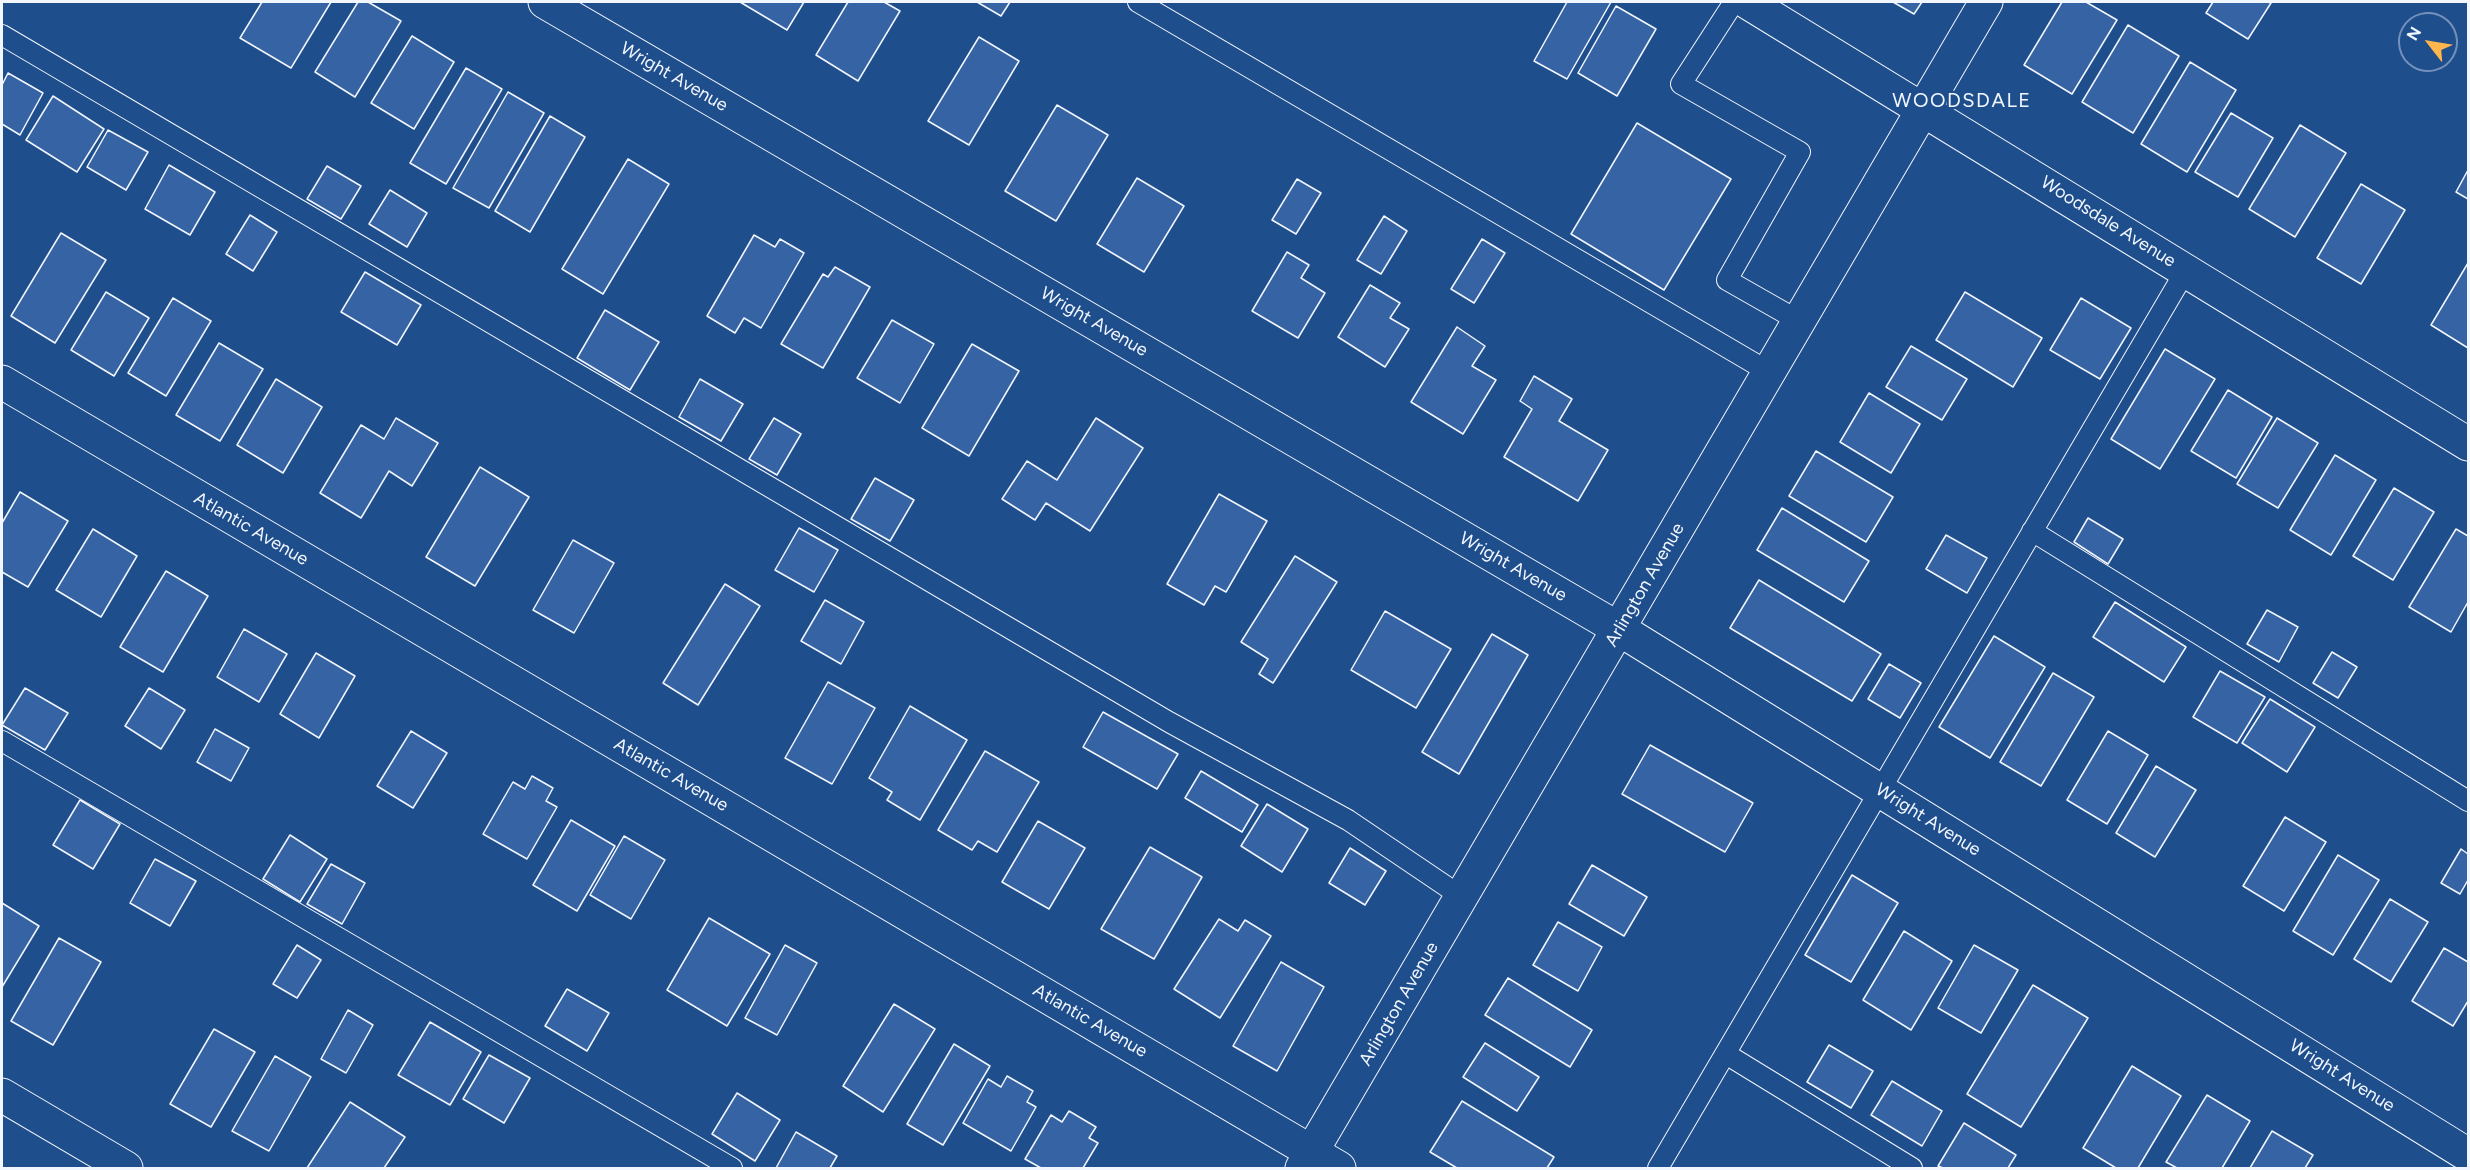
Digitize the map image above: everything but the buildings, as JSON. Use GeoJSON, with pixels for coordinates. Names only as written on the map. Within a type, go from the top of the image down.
{"type":"FeatureCollection","features":[{"type":"Feature","properties":{"kind":"street","name":"Wright Avenue"},"geometry":{"type":"LineString","coordinates":[[545,2],[1619,629],[2469,1155]]}},
{"type":"Feature","properties":{"kind":"street","name":"Woodsdale Avenue"},"geometry":{"type":"LineString","coordinates":[[1747,2],[1924,108],[2469,444]]}},
{"type":"Feature","properties":{"kind":"street","name":"Arlington Avenue"},"geometry":{"type":"LineString","coordinates":[[1318,1163],[1462,897],[1986,2]]}},
{"type":"Feature","properties":{"kind":"street","name":"Atlantic Avenue"},"geometry":{"type":"LineString","coordinates":[[2,382],[1318,1163]]}},
{"type":"Feature","properties":{"kind":"street"},"geometry":{"type":"LineString","coordinates":[[2,1095],[126,1168]]}},
{"type":"Feature","properties":{"kind":"lane"},"geometry":{"type":"LineString","coordinates":[[1138,2],[1769,372]]}},
{"type":"Feature","properties":{"kind":"lane"},"geometry":{"type":"LineString","coordinates":[[1734,2],[1681,84],[1800,152],[1727,280],[1799,321]]}},
{"type":"Feature","properties":{"kind":"lane"},"geometry":{"type":"LineString","coordinates":[[2,35],[1169,722],[1348,820],[1462,897]]}},
{"type":"Feature","properties":{"kind":"lane"},"geometry":{"type":"LineString","coordinates":[[1659,1168],[2186,270]]}},
{"type":"Feature","properties":{"kind":"lane"},"geometry":{"type":"LineString","coordinates":[[2032,531],[2469,801]]}},
{"type":"Feature","properties":{"kind":"lane"},"geometry":{"type":"LineString","coordinates":[[2,741],[732,1168]]}},
{"type":"Feature","properties":{"kind":"lane"},"geometry":{"type":"LineString","coordinates":[[1726,1054],[1912,1168]]}},
{"type":"Feature","properties":{"kind":"district","name":"WOODSDALE"},"geometry":{"type":"Point","coordinates":[1962,101]}}]}
